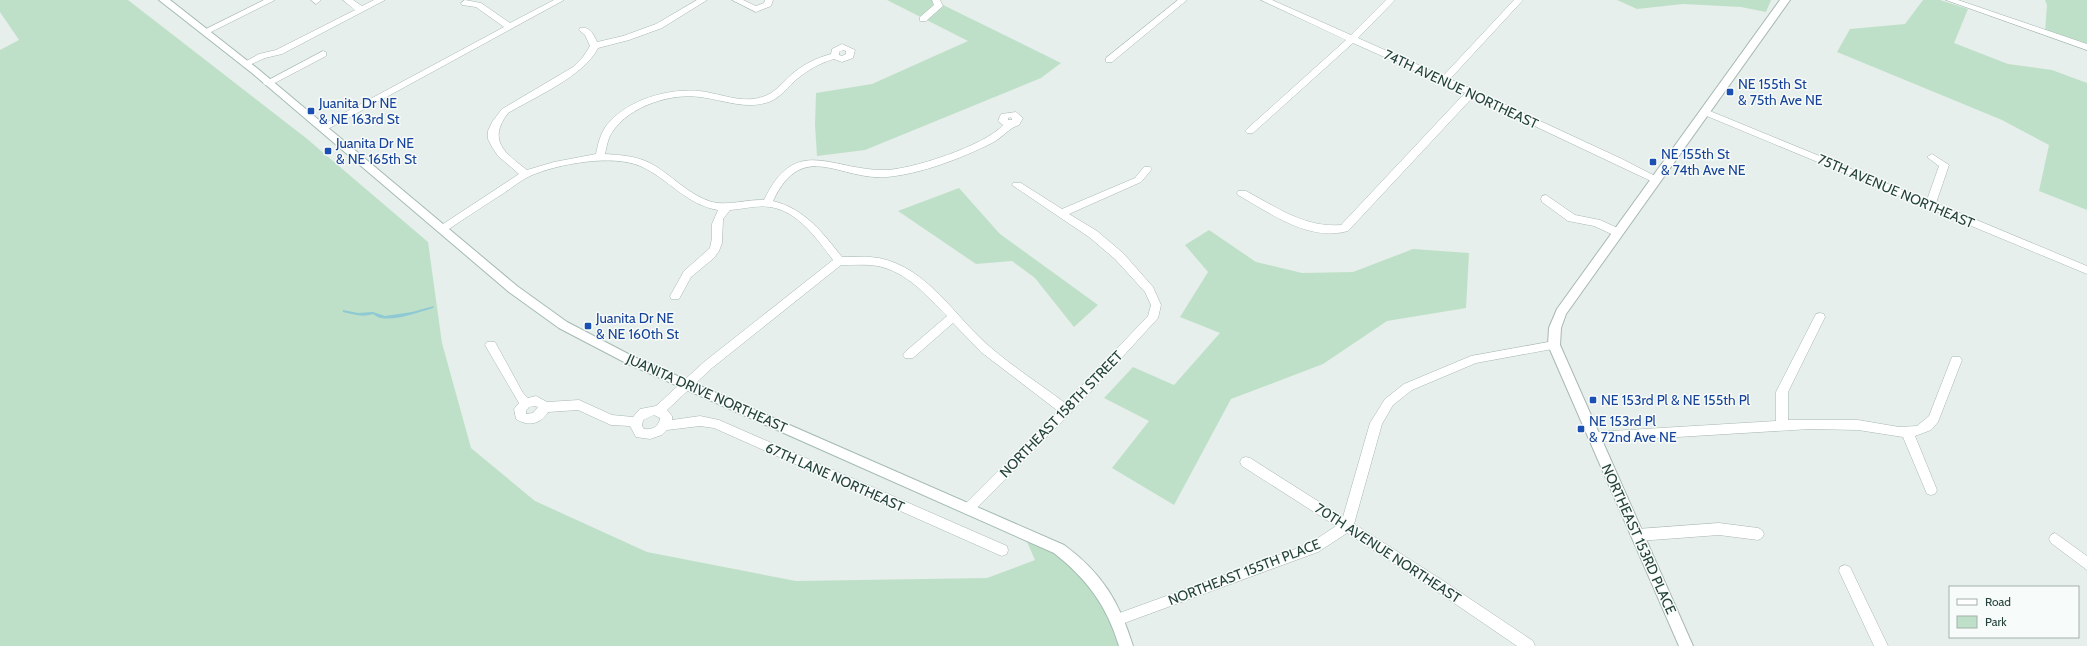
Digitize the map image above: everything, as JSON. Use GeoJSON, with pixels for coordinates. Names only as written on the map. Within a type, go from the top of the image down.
{"type":"FeatureCollection","features":[{"type":"Feature","properties":{"kind":"main road","name":"JUANITA DRIVE NORTHEAST"},"geometry":{"type":"LineString","coordinates":[[164,0],[206,31],[508,285],[562,325],[597,344],[685,384],[968,509],[1038,538],[1072,558],[1098,584],[1119,619],[1126,646]]}},
{"type":"Feature","properties":{"kind":"main road"},"geometry":{"type":"LineString","coordinates":[[1554,345],[1555,328],[1560,312],[1785,0]]}},
{"type":"Feature","properties":{"kind":"main road","name":"NORTHEAST 153RD PLACE"},"geometry":{"type":"LineString","coordinates":[[1554,345],[1686,646]]}},
{"type":"Feature","properties":{"kind":"street"},"geometry":{"type":"LineString","coordinates":[[206,31],[271,0]]}},
{"type":"Feature","properties":{"kind":"street"},"geometry":{"type":"LineString","coordinates":[[347,0],[361,10]]}},
{"type":"Feature","properties":{"kind":"street"},"geometry":{"type":"LineString","coordinates":[[245,64],[262,56],[279,52],[381,0]]}},
{"type":"Feature","properties":{"kind":"street"},"geometry":{"type":"LineString","coordinates":[[323,128],[560,0]]}},
{"type":"Feature","properties":{"kind":"street"},"geometry":{"type":"LineString","coordinates":[[594,46],[626,38],[659,26],[703,0]]}},
{"type":"Feature","properties":{"kind":"street"},"geometry":{"type":"LineString","coordinates":[[736,0],[756,9],[768,4],[769,0]]}},
{"type":"Feature","properties":{"kind":"street"},"geometry":{"type":"LineString","coordinates":[[923,19],[939,6],[936,0]]}},
{"type":"Feature","properties":{"kind":"street"},"geometry":{"type":"LineString","coordinates":[[1109,60],[1183,0]]}},
{"type":"Feature","properties":{"kind":"street","name":"74TH AVENUE NORTHEAST"},"geometry":{"type":"LineString","coordinates":[[1265,0],[1444,80],[1619,161],[1656,180]]}},
{"type":"Feature","properties":{"kind":"street"},"geometry":{"type":"LineString","coordinates":[[1250,132],[1352,39],[1391,0]]}},
{"type":"Feature","properties":{"kind":"street"},"geometry":{"type":"LineString","coordinates":[[1444,80],[1520,0]]}},
{"type":"Feature","properties":{"kind":"street"},"geometry":{"type":"LineString","coordinates":[[1950,0],[2087,47]]}},
{"type":"Feature","properties":{"kind":"street"},"geometry":{"type":"LineString","coordinates":[[465,3],[478,5],[510,26]]}},
{"type":"Feature","properties":{"kind":"street"},"geometry":{"type":"LineString","coordinates":[[526,174],[498,150],[493,132],[496,121],[505,111],[576,69],[591,53],[594,46],[589,34],[583,30]]}},
{"type":"Feature","properties":{"kind":"street"},"geometry":{"type":"LineString","coordinates":[[268,83],[323,54]]}},
{"type":"Feature","properties":{"kind":"street"},"geometry":{"type":"LineString","coordinates":[[600,158],[603,140],[614,122],[655,99],[683,93],[700,94],[739,102],[760,101],[775,96],[800,71],[813,64],[835,56]]}},
{"type":"Feature","properties":{"kind":"street"},"geometry":{"type":"LineString","coordinates":[[1242,193],[1307,227],[1331,231],[1344,228],[1471,93]]}},
{"type":"Feature","properties":{"kind":"street","name":"75TH AVENUE NORTHEAST"},"geometry":{"type":"LineString","coordinates":[[1705,112],[2087,270]]}},
{"type":"Feature","properties":{"kind":"street"},"geometry":{"type":"LineString","coordinates":[[768,203],[781,176],[807,164],[825,163],[870,173],[891,173],[982,146],[1001,134],[1009,124]]}},
{"type":"Feature","properties":{"kind":"street"},"geometry":{"type":"LineString","coordinates":[[1930,205],[1944,165],[1932,157]]}},
{"type":"Feature","properties":{"kind":"street"},"geometry":{"type":"LineString","coordinates":[[442,228],[526,174],[554,165],[600,158],[625,159],[647,166],[695,198],[707,204],[726,208],[768,203],[795,212],[809,222],[839,261]]}},
{"type":"Feature","properties":{"kind":"street"},"geometry":{"type":"LineString","coordinates":[[1016,184],[1062,213],[1138,180],[1147,169]]}},
{"type":"Feature","properties":{"kind":"street"},"geometry":{"type":"LineString","coordinates":[[1546,199],[1572,218],[1596,222],[1618,233]]}},
{"type":"Feature","properties":{"kind":"street"},"geometry":{"type":"LineString","coordinates":[[675,296],[688,272],[710,255],[714,250],[717,243],[716,224],[720,214],[726,208]]}},
{"type":"Feature","properties":{"kind":"street","name":"NORTHEAST 158TH STREET"},"geometry":{"type":"LineString","coordinates":[[968,509],[1066,410],[1153,318],[1156,305],[1149,290],[1119,256],[1093,234],[1062,213]]}},
{"type":"Feature","properties":{"kind":"street"},"geometry":{"type":"LineString","coordinates":[[544,407],[578,405],[611,420],[636,422],[645,412],[659,410],[685,384],[839,261],[878,262],[896,268],[910,275],[927,289],[985,349],[1066,410]]}},
{"type":"Feature","properties":{"kind":"street"},"geometry":{"type":"LineString","coordinates":[[909,355],[953,317]]}},
{"type":"Feature","properties":{"kind":"street"},"geometry":{"type":"LineString","coordinates":[[1782,425],[1782,392],[1820,317]]}},
{"type":"Feature","properties":{"kind":"street"},"geometry":{"type":"LineString","coordinates":[[491,345],[519,396],[526,403]]}},
{"type":"Feature","properties":{"kind":"street"},"geometry":{"type":"LineString","coordinates":[[1347,526],[1376,422],[1389,402],[1408,387],[1475,359],[1554,345]]}},
{"type":"Feature","properties":{"kind":"street"},"geometry":{"type":"LineString","coordinates":[[1595,437],[1782,425],[1859,425],[1892,431],[1913,432],[1928,427],[1934,419],[1956,360]]}},
{"type":"Feature","properties":{"kind":"street"},"geometry":{"type":"LineString","coordinates":[[536,400],[544,407],[543,411],[537,417],[523,419],[520,416],[520,409],[526,403],[536,400]]}},
{"type":"Feature","properties":{"kind":"street"},"geometry":{"type":"LineString","coordinates":[[659,410],[666,416],[664,426]]}},
{"type":"Feature","properties":{"kind":"street","name":"67TH LANE NORTHEAST"},"geometry":{"type":"LineString","coordinates":[[636,422],[637,430],[645,435],[656,433],[664,426],[700,421],[715,423],[1002,550]]}},
{"type":"Feature","properties":{"kind":"street"},"geometry":{"type":"LineString","coordinates":[[1913,432],[1931,490]]}},
{"type":"Feature","properties":{"kind":"street","name":"70TH AVENUE NORTHEAST"},"geometry":{"type":"LineString","coordinates":[[1246,462],[1347,526],[1528,646]]}},
{"type":"Feature","properties":{"kind":"street","name":"NORTHEAST 155TH PLACE"},"geometry":{"type":"LineString","coordinates":[[1119,619],[1313,548],[1347,526]]}},
{"type":"Feature","properties":{"kind":"street"},"geometry":{"type":"LineString","coordinates":[[1638,535],[1719,529],[1758,534]]}},
{"type":"Feature","properties":{"kind":"street"},"geometry":{"type":"LineString","coordinates":[[2055,539],[2087,564]]}},
{"type":"Feature","properties":{"kind":"street"},"geometry":{"type":"LineString","coordinates":[[1845,571],[1881,646]]}},
{"type":"Feature","properties":{"kind":"green space"},"geometry":{"type":"Polygon","coordinates":[[[0,0],[128,0],[306,138],[428,242],[442,343],[471,448],[535,501],[647,552],[796,581],[987,578],[1035,560],[1020,526],[1062,545],[1097,574],[1119,619],[1128,646],[0,646],[0,50],[19,40],[0,12],[0,0]]]}},
{"type":"Feature","properties":{"kind":"green space"},"geometry":{"type":"Polygon","coordinates":[[[887,0],[933,0],[1061,63],[1041,78],[865,150],[817,156],[815,125],[816,93],[872,84],[968,41],[887,0]]]}},
{"type":"Feature","properties":{"kind":"green space"},"geometry":{"type":"Polygon","coordinates":[[[1617,0],[1771,0],[1766,12],[1741,7],[1683,4],[1637,9],[1617,0]]]}},
{"type":"Feature","properties":{"kind":"green space"},"geometry":{"type":"Polygon","coordinates":[[[1923,0],[1940,0],[1968,9],[1954,43],[2008,64],[2052,70],[2087,83],[2087,210],[2039,191],[2049,145],[2002,120],[1837,52],[1850,29],[1905,24],[1923,0]]]}},
{"type":"Feature","properties":{"kind":"green space"},"geometry":{"type":"Polygon","coordinates":[[[2045,0],[2087,0],[2087,47],[2045,32],[2047,5],[2045,0]]]}},
{"type":"Feature","properties":{"kind":"green space"},"geometry":{"type":"Polygon","coordinates":[[[959,188],[1000,234],[1098,305],[1074,327],[1035,278],[1012,261],[976,264],[898,211],[959,188]]]}},
{"type":"Feature","properties":{"kind":"green space"},"geometry":{"type":"Polygon","coordinates":[[[1209,230],[1256,262],[1302,273],[1353,272],[1413,249],[1469,253],[1466,308],[1387,321],[1323,364],[1231,399],[1174,505],[1112,468],[1149,421],[1104,398],[1133,367],[1174,385],[1220,333],[1180,317],[1208,272],[1185,245],[1209,230]]]}},
{"type":"Feature","properties":{"kind":"water"},"geometry":{"type":"Polygon","coordinates":[[[434,306],[433,308],[407,316],[387,319],[380,318],[372,314],[362,316],[343,312],[343,310],[358,313],[373,312],[385,316],[412,312],[434,306]]]}},
{"type":"Feature","properties":{"kind":"place","name":"NE 155th St & 75th Ave NE"},"geometry":{"type":"Point","coordinates":[1730,92]}},
{"type":"Feature","properties":{"kind":"place","name":"Juanita Dr NE & NE 163rd St"},"geometry":{"type":"Point","coordinates":[311,111]}},
{"type":"Feature","properties":{"kind":"place","name":"Juanita Dr NE & NE 165th St"},"geometry":{"type":"Point","coordinates":[328,151]}},
{"type":"Feature","properties":{"kind":"place","name":"NE 155th St & 74th Ave NE"},"geometry":{"type":"Point","coordinates":[1653,162]}},
{"type":"Feature","properties":{"kind":"place","name":"Juanita Dr NE & NE 160th St"},"geometry":{"type":"Point","coordinates":[588,326]}},
{"type":"Feature","properties":{"kind":"place","name":"NE 153rd Pl & NE 155th Pl"},"geometry":{"type":"Point","coordinates":[1593,400]}},
{"type":"Feature","properties":{"kind":"place","name":"NE 153rd Pl & 72nd Ave NE"},"geometry":{"type":"Point","coordinates":[1581,429]}}]}
